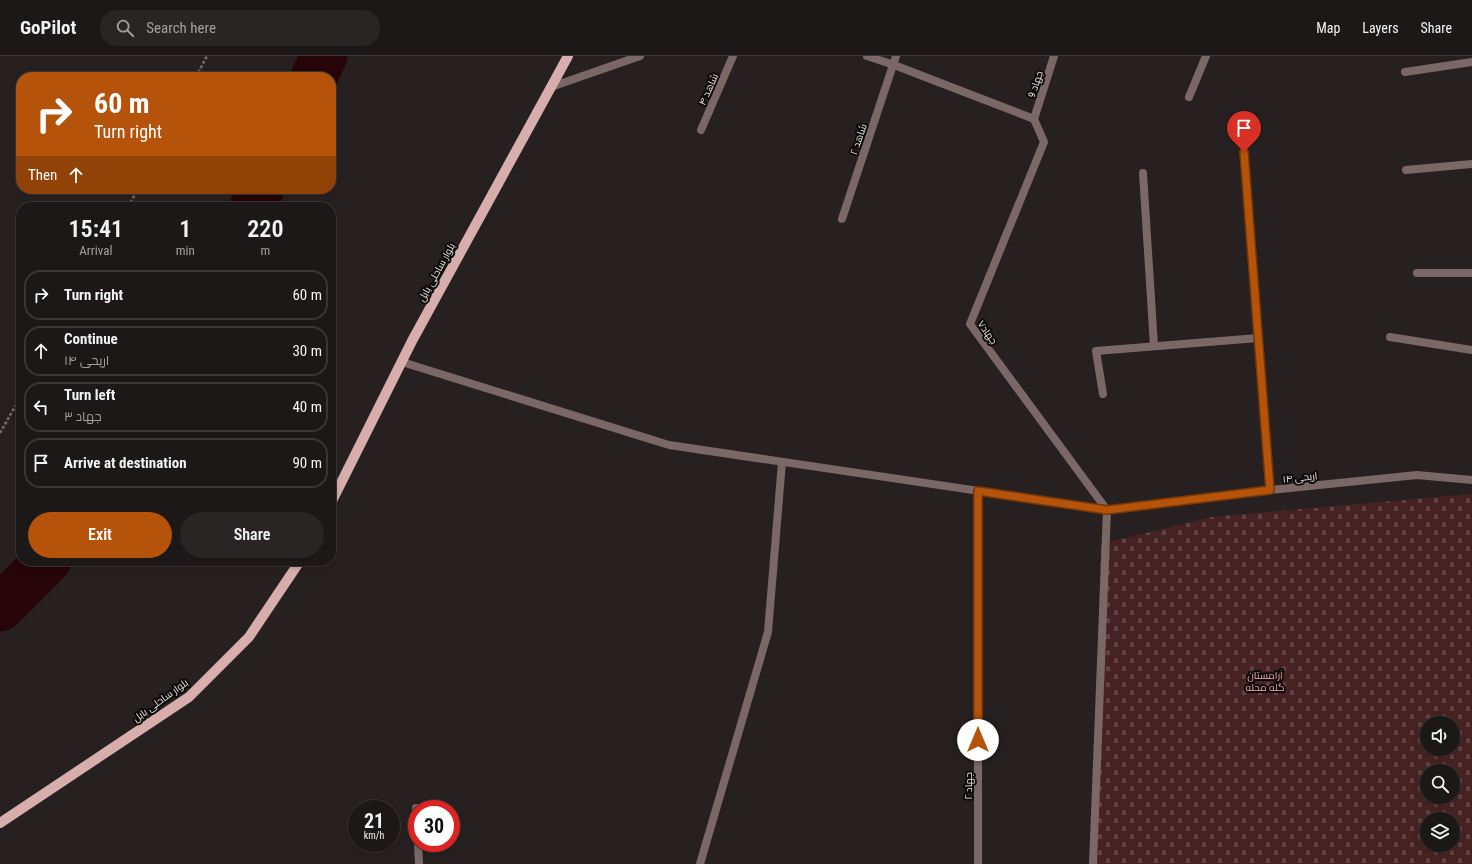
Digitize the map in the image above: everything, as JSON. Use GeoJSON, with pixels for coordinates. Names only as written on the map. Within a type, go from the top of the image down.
{"type":"FeatureCollection","features":[{"type":"Feature","properties":{"kind":"main road","name":"بلوار ساحلی بابل"},"geometry":{"type":"LineString","coordinates":[[336,493],[402,362],[568,56]]}},
{"type":"Feature","properties":{"kind":"main road","name":"بلوار ساحلی بابل"},"geometry":{"type":"LineString","coordinates":[[0,823],[188,697],[249,637],[297,566]]}},
{"type":"Feature","properties":{"kind":"street"},"geometry":{"type":"LineString","coordinates":[[551,87],[640,56]]}},
{"type":"Feature","properties":{"kind":"street","name":"شاهد ۴"},"geometry":{"type":"LineString","coordinates":[[701,130],[733,56]]}},
{"type":"Feature","properties":{"kind":"street"},"geometry":{"type":"LineString","coordinates":[[867,56],[1034,119]]}},
{"type":"Feature","properties":{"kind":"street","name":"شاهد ۲"},"geometry":{"type":"LineString","coordinates":[[842,218],[896,56]]}},
{"type":"Feature","properties":{"kind":"street","name":"جهاد 9"},"geometry":{"type":"LineString","coordinates":[[1034,119],[1054,56]]}},
{"type":"Feature","properties":{"kind":"street"},"geometry":{"type":"LineString","coordinates":[[1189,97],[1206,56]]}},
{"type":"Feature","properties":{"kind":"street"},"geometry":{"type":"LineString","coordinates":[[1405,72],[1472,62]]}},
{"type":"Feature","properties":{"kind":"street","name":"جهاد۷"},"geometry":{"type":"LineString","coordinates":[[1034,119],[1044,142],[970,324],[1107,510]]}},
{"type":"Feature","properties":{"kind":"street"},"geometry":{"type":"LineString","coordinates":[[1244,152],[1270,490]]}},
{"type":"Feature","properties":{"kind":"street"},"geometry":{"type":"LineString","coordinates":[[1406,170],[1472,164]]}},
{"type":"Feature","properties":{"kind":"street"},"geometry":{"type":"LineString","coordinates":[[1143,172],[1154,346]]}},
{"type":"Feature","properties":{"kind":"street"},"geometry":{"type":"LineString","coordinates":[[1417,273],[1472,273]]}},
{"type":"Feature","properties":{"kind":"street"},"geometry":{"type":"LineString","coordinates":[[1390,337],[1472,350]]}},
{"type":"Feature","properties":{"kind":"street"},"geometry":{"type":"LineString","coordinates":[[1103,394],[1096,351],[1258,338]]}},
{"type":"Feature","properties":{"kind":"street","name":"اریحی ۱۴"},"geometry":{"type":"LineString","coordinates":[[402,362],[670,445],[1107,510],[1270,490],[1417,475],[1472,480]]}},
{"type":"Feature","properties":{"kind":"street"},"geometry":{"type":"LineString","coordinates":[[700,864],[768,632],[782,462]]}},
{"type":"Feature","properties":{"kind":"street","name":"جهاد ۲"},"geometry":{"type":"LineString","coordinates":[[978,491],[978,864]]}},
{"type":"Feature","properties":{"kind":"street"},"geometry":{"type":"LineString","coordinates":[[1093,864],[1107,510]]}},
{"type":"Feature","properties":{"kind":"street"},"geometry":{"type":"LineString","coordinates":[[418,852],[419,864]]}},
{"type":"Feature","properties":{"kind":"path"},"geometry":{"type":"LineString","coordinates":[[199,72],[207,56]]}},
{"type":"Feature","properties":{"kind":"path"},"geometry":{"type":"LineString","coordinates":[[0,433],[16,405]]}},
{"type":"Feature","properties":{"kind":"green space","name":"آرامستان گله محله"},"geometry":{"type":"Polygon","coordinates":[[[1472,494],[1472,864],[1096,864],[1096,733],[1101,544],[1212,517],[1472,494]]]}},
{"type":"Feature","properties":{"kind":"waterway"},"geometry":{"type":"LineString","coordinates":[[316,72],[324,56]]}},
{"type":"Feature","properties":{"kind":"waterway"},"geometry":{"type":"LineString","coordinates":[[255,202],[259,194]]}},
{"type":"Feature","properties":{"kind":"waterway"},"geometry":{"type":"LineString","coordinates":[[0,608],[42,566]]}},
{"type":"Feature","properties":{"kind":"route"},"geometry":{"type":"LineString","coordinates":[[978,740],[978,491],[1107,510],[1270,490],[1244,152]]}}]}
